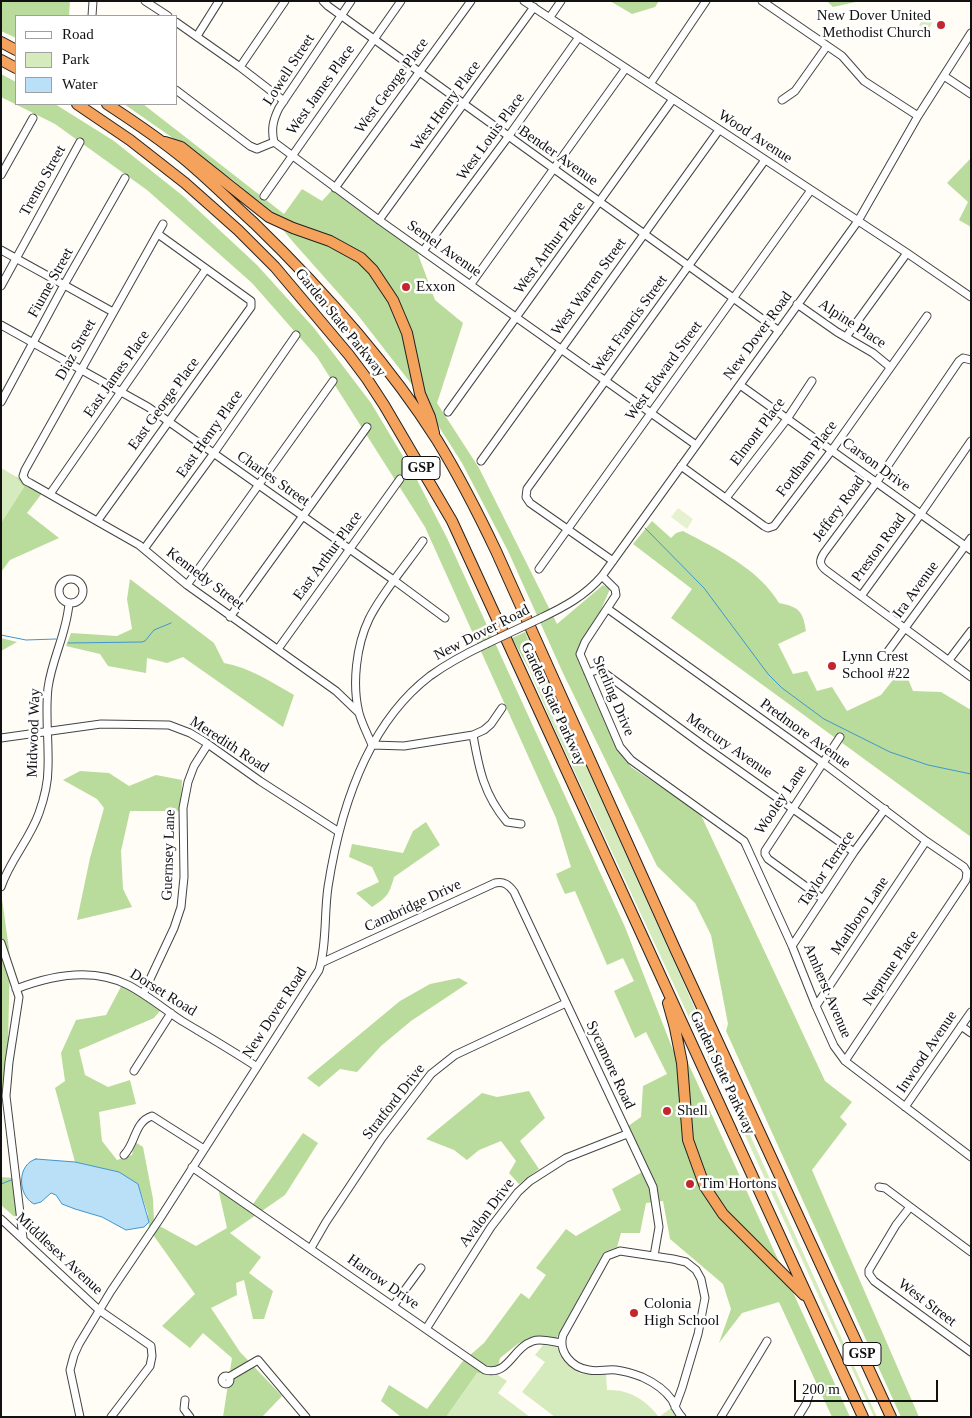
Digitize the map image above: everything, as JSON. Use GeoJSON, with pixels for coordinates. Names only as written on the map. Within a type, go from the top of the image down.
{"type":"FeatureCollection","features":[{"type":"Feature","properties":{"kind":"highway"},"geometry":{"type":"LineString","coordinates":[[1,42],[15,49]]}},
{"type":"Feature","properties":{"kind":"highway"},"geometry":{"type":"LineString","coordinates":[[1,60],[15,67]]}},
{"type":"Feature","properties":{"kind":"highway","name":"Garden State Parkway"},"geometry":{"type":"LineString","coordinates":[[78,105],[159,161],[199,194],[244,236],[275,267],[349,355],[384,404],[452,521],[863,1417]]}},
{"type":"Feature","properties":{"kind":"highway","name":"Garden State Parkway"},"geometry":{"type":"LineString","coordinates":[[108,105],[160,140],[272,241],[340,311],[394,378],[437,441],[496,550],[672,942],[891,1417]]}},
{"type":"Feature","properties":{"kind":"highway"},"geometry":{"type":"LineString","coordinates":[[160,140],[181,147],[269,217],[330,241],[361,258],[373,270],[393,300],[407,333],[420,394],[430,417],[437,441]]}},
{"type":"Feature","properties":{"kind":"highway"},"geometry":{"type":"LineString","coordinates":[[657,966],[675,1028],[682,1063],[688,1140],[705,1187],[724,1214],[809,1300]]}},
{"type":"Feature","properties":{"kind":"street"},"geometry":{"type":"LineString","coordinates":[[92,15],[93,1]]}},
{"type":"Feature","properties":{"kind":"street"},"geometry":{"type":"LineString","coordinates":[[197,36],[219,1]]}},
{"type":"Feature","properties":{"kind":"street"},"geometry":{"type":"LineString","coordinates":[[240,67],[285,1]]}},
{"type":"Feature","properties":{"kind":"street","name":"Bender Avenue"},"geometry":{"type":"LineString","coordinates":[[324,1],[341,16],[508,137],[779,330]]}},
{"type":"Feature","properties":{"kind":"street","name":"Lowell Street"},"geometry":{"type":"LineString","coordinates":[[274,142],[272,133],[274,120],[284,101],[351,1]]}},
{"type":"Feature","properties":{"kind":"street","name":"West James Place"},"geometry":{"type":"LineString","coordinates":[[264,196],[401,1]]}},
{"type":"Feature","properties":{"kind":"street","name":"West George Place"},"geometry":{"type":"LineString","coordinates":[[335,188],[471,1]]}},
{"type":"Feature","properties":{"kind":"street","name":"Wood Avenue"},"geometry":{"type":"LineString","coordinates":[[524,1],[858,220],[971,297]]}},
{"type":"Feature","properties":{"kind":"street"},"geometry":{"type":"LineString","coordinates":[[550,18],[561,1]]}},
{"type":"Feature","properties":{"kind":"street"},"geometry":{"type":"LineString","coordinates":[[650,84],[706,1]]}},
{"type":"Feature","properties":{"kind":"street"},"geometry":{"type":"LineString","coordinates":[[762,1],[845,59],[864,81],[918,116]]}},
{"type":"Feature","properties":{"kind":"street"},"geometry":{"type":"LineString","coordinates":[[149,2],[167,15]]}},
{"type":"Feature","properties":{"kind":"street","name":"West Henry Place"},"geometry":{"type":"LineString","coordinates":[[379,220],[534,7]]}},
{"type":"Feature","properties":{"kind":"street"},"geometry":{"type":"LineString","coordinates":[[178,23],[284,101]]}},
{"type":"Feature","properties":{"kind":"street","name":"New Dover Road"},"geometry":{"type":"LineString","coordinates":[[80,1417],[70,1370],[74,1355],[99,1310],[316,976],[321,963],[328,887],[339,832],[360,770],[372,745],[401,704],[429,677],[446,665],[577,599],[587,592],[602,576],[858,220],[918,116],[971,33]]}},
{"type":"Feature","properties":{"kind":"street","name":"West Louis Place"},"geometry":{"type":"LineString","coordinates":[[423,251],[508,137],[579,37]]}},
{"type":"Feature","properties":{"kind":"street"},"geometry":{"type":"LineString","coordinates":[[782,100],[795,91],[827,46]]}},
{"type":"Feature","properties":{"kind":"street"},"geometry":{"type":"LineString","coordinates":[[471,284],[626,68]]}},
{"type":"Feature","properties":{"kind":"street"},"geometry":{"type":"LineString","coordinates":[[944,76],[971,94]]}},
{"type":"Feature","properties":{"kind":"street"},"geometry":{"type":"LineString","coordinates":[[178,92],[250,146],[257,148],[274,142]]}},
{"type":"Feature","properties":{"kind":"street","name":"West Arthur Place"},"geometry":{"type":"LineString","coordinates":[[448,412],[673,99]]}},
{"type":"Feature","properties":{"kind":"street"},"geometry":{"type":"LineString","coordinates":[[1,175],[33,118]]}},
{"type":"Feature","properties":{"kind":"street","name":"West Warren Street"},"geometry":{"type":"LineString","coordinates":[[481,461],[719,130]]}},
{"type":"Feature","properties":{"kind":"street","name":"Trento Street"},"geometry":{"type":"LineString","coordinates":[[1,286],[80,142]]}},
{"type":"Feature","properties":{"kind":"street","name":"Semel Avenue"},"geometry":{"type":"LineString","coordinates":[[274,142],[379,220],[696,445]]}},
{"type":"Feature","properties":{"kind":"street","name":"West Francis Street"},"geometry":{"type":"LineString","coordinates":[[568,528],[532,505],[526,497],[529,485],[765,160]]}},
{"type":"Feature","properties":{"kind":"street","name":"Fiume Street"},"geometry":{"type":"LineString","coordinates":[[1,402],[125,178]]}},
{"type":"Feature","properties":{"kind":"street","name":"West Edward Street"},"geometry":{"type":"LineString","coordinates":[[538,568],[811,190]]}},
{"type":"Feature","properties":{"kind":"street","name":"Diaz Street"},"geometry":{"type":"LineString","coordinates":[[26,481],[23,476],[25,470],[163,224]]}},
{"type":"Feature","properties":{"kind":"street"},"geometry":{"type":"LineString","coordinates":[[158,234],[206,269]]}},
{"type":"Feature","properties":{"kind":"street"},"geometry":{"type":"LineString","coordinates":[[1,250],[113,312]]}},
{"type":"Feature","properties":{"kind":"street"},"geometry":{"type":"LineString","coordinates":[[846,337],[907,253]]}},
{"type":"Feature","properties":{"kind":"street","name":"East George Place"},"geometry":{"type":"LineString","coordinates":[[98,520],[252,303],[206,269]]}},
{"type":"Feature","properties":{"kind":"street","name":"East James Place"},"geometry":{"type":"LineString","coordinates":[[50,494],[206,269]]}},
{"type":"Feature","properties":{"kind":"street","name":"Alpine Place"},"geometry":{"type":"LineString","coordinates":[[797,304],[846,337],[874,353],[890,367]]}},
{"type":"Feature","properties":{"kind":"street","name":"Fordham Place"},"geometry":{"type":"LineString","coordinates":[[681,466],[764,526],[768,528],[774,526],[832,450],[927,316]]}},
{"type":"Feature","properties":{"kind":"street","name":"Charles Street"},"geometry":{"type":"LineString","coordinates":[[1,325],[80,370],[122,391],[169,421],[445,618]]}},
{"type":"Feature","properties":{"kind":"street","name":"East Henry Place"},"geometry":{"type":"LineString","coordinates":[[144,549],[296,335]]}},
{"type":"Feature","properties":{"kind":"street","name":"Jeffery Road"},"geometry":{"type":"LineString","coordinates":[[971,360],[963,358],[956,366],[876,483],[820,559],[823,568],[971,677]]}},
{"type":"Feature","properties":{"kind":"street"},"geometry":{"type":"LineString","coordinates":[[187,585],[333,381]]}},
{"type":"Feature","properties":{"kind":"street","name":"Elmont Place"},"geometry":{"type":"LineString","coordinates":[[726,498],[787,419],[812,381]]}},
{"type":"Feature","properties":{"kind":"street","name":"Carson Drive"},"geometry":{"type":"LineString","coordinates":[[740,385],[968,548]]}},
{"type":"Feature","properties":{"kind":"street"},"geometry":{"type":"LineString","coordinates":[[230,616],[367,427]]}},
{"type":"Feature","properties":{"kind":"street","name":"Preston Road"},"geometry":{"type":"LineString","coordinates":[[861,596],[971,441]]}},
{"type":"Feature","properties":{"kind":"street","name":"East Arthur Place"},"geometry":{"type":"LineString","coordinates":[[278,649],[400,479]]}},
{"type":"Feature","properties":{"kind":"street","name":"Kennedy Street"},"geometry":{"type":"LineString","coordinates":[[26,481],[98,520],[144,549],[187,585],[336,691],[359,713]]}},
{"type":"Feature","properties":{"kind":"street"},"geometry":{"type":"LineString","coordinates":[[568,528],[613,560]]}},
{"type":"Feature","properties":{"kind":"street","name":"Ira Avenue"},"geometry":{"type":"LineString","coordinates":[[883,658],[968,548],[971,538]]}},
{"type":"Feature","properties":{"kind":"street"},"geometry":{"type":"LineString","coordinates":[[424,541],[375,607],[363,634],[356,686],[359,713],[372,745],[404,746],[473,735],[491,724],[502,708]]}},
{"type":"Feature","properties":{"kind":"street","name":"Sterling Drive"},"geometry":{"type":"LineString","coordinates":[[602,576],[615,589],[616,594],[581,649],[581,659],[620,747],[625,755],[744,841]]}},
{"type":"Feature","properties":{"kind":"street","name":"Midwood Way"},"geometry":{"type":"LineString","coordinates":[[1,888],[11,863],[32,830],[39,813],[48,770],[48,688],[52,669],[65,630],[69,603]]}},
{"type":"Feature","properties":{"kind":"street","name":"Predmore Avenue"},"geometry":{"type":"LineString","coordinates":[[608,609],[823,763],[926,842],[964,867],[967,876],[959,890]]}},
{"type":"Feature","properties":{"kind":"street"},"geometry":{"type":"LineString","coordinates":[[949,660],[971,631]]}},
{"type":"Feature","properties":{"kind":"street","name":"Mercury Avenue"},"geometry":{"type":"LineString","coordinates":[[588,673],[597,670],[604,672],[704,746],[854,852]]}},
{"type":"Feature","properties":{"kind":"street","name":"Meredith Road"},"geometry":{"type":"LineString","coordinates":[[1,738],[101,724],[169,725],[190,733],[208,744],[260,781],[339,832]]}},
{"type":"Feature","properties":{"kind":"street"},"geometry":{"type":"LineString","coordinates":[[473,735],[479,767],[487,794],[507,822],[521,824]]}},
{"type":"Feature","properties":{"kind":"street","name":"Wooley Lane"},"geometry":{"type":"LineString","coordinates":[[823,899],[768,859],[765,854],[766,847],[840,738]]}},
{"type":"Feature","properties":{"kind":"street","name":"Guernsey Lane"},"geometry":{"type":"LineString","coordinates":[[144,994],[174,928],[181,907],[184,876],[183,808],[188,782],[194,766],[208,744]]}},
{"type":"Feature","properties":{"kind":"street","name":"Taylor Terrace"},"geometry":{"type":"LineString","coordinates":[[792,946],[885,809]]}},
{"type":"Feature","properties":{"kind":"street","name":"Amherst Avenue"},"geometry":{"type":"LineString","coordinates":[[744,841],[792,946],[834,1046],[845,1061],[971,1157]]}},
{"type":"Feature","properties":{"kind":"street","name":"Marlboro Lane"},"geometry":{"type":"LineString","coordinates":[[816,1006],[926,842]]}},
{"type":"Feature","properties":{"kind":"street","name":"Cambridge Drive"},"geometry":{"type":"LineString","coordinates":[[321,963],[495,883],[507,884],[514,892]]}},
{"type":"Feature","properties":{"kind":"street","name":"Neptune Place"},"geometry":{"type":"LineString","coordinates":[[845,1061],[959,890]]}},
{"type":"Feature","properties":{"kind":"street","name":"Sycamore Road"},"geometry":{"type":"LineString","coordinates":[[514,892],[653,1187],[659,1227],[654,1256]]}},
{"type":"Feature","properties":{"kind":"street"},"geometry":{"type":"LineString","coordinates":[[1,943],[19,997],[6,1096],[23,1238]]}},
{"type":"Feature","properties":{"kind":"street","name":"Dorset Road"},"geometry":{"type":"LineString","coordinates":[[16,989],[51,977],[85,974],[119,981],[144,994],[257,1067]]}},
{"type":"Feature","properties":{"kind":"street","name":"Stratford Drive"},"geometry":{"type":"LineString","coordinates":[[311,1248],[382,1138],[431,1074],[455,1055],[566,1003]]}},
{"type":"Feature","properties":{"kind":"street","name":"Inwood Avenue"},"geometry":{"type":"LineString","coordinates":[[905,1108],[971,1012]]}},
{"type":"Feature","properties":{"kind":"street"},"geometry":{"type":"LineString","coordinates":[[134,1071],[172,1013]]}},
{"type":"Feature","properties":{"kind":"street"},"geometry":{"type":"LineString","coordinates":[[961,1026],[971,1033]]}},
{"type":"Feature","properties":{"kind":"street"},"geometry":{"type":"LineString","coordinates":[[124,1154],[129,1149],[136,1130],[141,1123],[152,1116],[204,1149]]}},
{"type":"Feature","properties":{"kind":"street","name":"Avalon Drive"},"geometry":{"type":"LineString","coordinates":[[426,1329],[474,1252],[518,1192],[530,1181],[566,1158],[627,1134]]}},
{"type":"Feature","properties":{"kind":"street","name":"Harrow Drive"},"geometry":{"type":"LineString","coordinates":[[192,1167],[485,1370],[494,1372],[502,1369],[520,1348],[535,1340],[561,1342]]}},
{"type":"Feature","properties":{"kind":"street"},"geometry":{"type":"LineString","coordinates":[[879,1187],[885,1188],[971,1252]]}},
{"type":"Feature","properties":{"kind":"street","name":"West Street"},"geometry":{"type":"LineString","coordinates":[[910,1207],[886,1241],[869,1274],[874,1281],[971,1352]]}},
{"type":"Feature","properties":{"kind":"street","name":"Middlesex Avenue"},"geometry":{"type":"LineString","coordinates":[[1,1219],[99,1310],[147,1342],[152,1350],[150,1366],[110,1417]]}},
{"type":"Feature","properties":{"kind":"street"},"geometry":{"type":"LineString","coordinates":[[675,1406],[698,1334],[705,1298],[703,1286],[696,1270],[686,1262],[654,1256],[620,1251],[607,1256],[563,1335],[561,1342],[566,1356],[572,1364],[582,1369],[591,1371],[617,1370],[640,1377],[665,1392],[682,1417]]}},
{"type":"Feature","properties":{"kind":"street"},"geometry":{"type":"LineString","coordinates":[[393,1306],[421,1268]]}},
{"type":"Feature","properties":{"kind":"street"},"geometry":{"type":"LineString","coordinates":[[721,1417],[767,1341]]}},
{"type":"Feature","properties":{"kind":"street"},"geometry":{"type":"LineString","coordinates":[[229,1377],[258,1360],[306,1417]]}},
{"type":"Feature","properties":{"kind":"street"},"geometry":{"type":"LineString","coordinates":[[798,1417],[806,1404],[810,1392]]}},
{"type":"Feature","properties":{"kind":"street"},"geometry":{"type":"LineString","coordinates":[[185,1400],[184,1409],[190,1417]]}},
{"type":"Feature","properties":{"kind":"green space"},"geometry":{"type":"Polygon","coordinates":[[[1,1],[70,1],[69,15],[15,15],[15,38],[1,31],[1,1]]]}},
{"type":"Feature","properties":{"kind":"green space"},"geometry":{"type":"Polygon","coordinates":[[[610,1],[659,1],[655,7],[632,14],[610,1]]]}},
{"type":"Feature","properties":{"kind":"green space"},"geometry":{"type":"Polygon","coordinates":[[[827,1],[860,1],[833,7],[827,1]]]}},
{"type":"Feature","properties":{"kind":"green space"},"geometry":{"type":"Polygon","coordinates":[[[925,17],[933,22],[927,31],[919,25],[925,17]]]}},
{"type":"Feature","properties":{"kind":"green space"},"geometry":{"type":"Polygon","coordinates":[[[1,74],[15,81],[15,104],[1,97],[1,74]]]}},
{"type":"Feature","properties":{"kind":"green space"},"geometry":{"type":"Polygon","coordinates":[[[17,105],[57,105],[114,141],[183,196],[257,265],[314,328],[371,403],[416,478],[447,538],[625,927],[673,1050],[684,1054],[850,1417],[832,1417],[779,1302],[742,1313],[719,1343],[731,1309],[723,1284],[670,1239],[663,1201],[646,1203],[640,1233],[621,1233],[617,1247],[604,1252],[556,1339],[519,1343],[500,1358],[496,1374],[477,1373],[446,1417],[401,1417],[381,1401],[389,1385],[427,1409],[462,1362],[484,1343],[521,1293],[529,1299],[546,1275],[536,1268],[566,1229],[576,1236],[621,1210],[612,1189],[644,1171],[624,1129],[641,1117],[643,1086],[667,1074],[646,1032],[635,1038],[614,991],[634,981],[623,958],[607,965],[575,891],[565,894],[556,874],[571,867],[556,818],[425,527],[317,357],[252,283],[147,190],[55,124],[17,105]]]}},
{"type":"Feature","properties":{"kind":"green space"},"geometry":{"type":"Polygon","coordinates":[[[125,105],[144,105],[284,214],[302,189],[322,201],[333,189],[415,246],[435,300],[463,323],[437,403],[479,468],[557,624],[603,585],[610,589],[581,656],[612,739],[631,767],[700,813],[825,1081],[852,1102],[840,1117],[847,1124],[812,1170],[919,1417],[901,1417],[726,1031],[728,1024],[711,935],[695,903],[657,866],[562,671],[508,551],[462,463],[413,386],[357,314],[264,207],[233,180],[125,105]]]}},
{"type":"Feature","properties":{"kind":"green space"},"geometry":{"type":"Polygon","coordinates":[[[971,158],[971,227],[959,220],[968,202],[947,183],[971,158]]]}},
{"type":"Feature","properties":{"kind":"green space"},"geometry":{"type":"Polygon","coordinates":[[[1,468],[15,476],[24,487],[1,523],[1,468]]]}},
{"type":"Feature","properties":{"kind":"green space"},"geometry":{"type":"Polygon","coordinates":[[[15,476],[43,492],[27,513],[59,538],[10,560],[1,572],[1,523],[24,487],[15,476]]]}},
{"type":"Feature","properties":{"kind":"green space"},"geometry":{"type":"Polygon","coordinates":[[[678,508],[693,519],[687,529],[671,517],[678,508]]]}},
{"type":"Feature","properties":{"kind":"green space"},"geometry":{"type":"Polygon","coordinates":[[[652,521],[671,538],[676,533],[683,531],[723,553],[749,570],[771,591],[779,603],[796,608],[801,614],[806,631],[778,644],[793,674],[807,671],[817,691],[832,687],[847,711],[881,695],[903,667],[913,691],[941,692],[971,710],[971,837],[671,618],[692,589],[633,544],[652,521]]]}},
{"type":"Feature","properties":{"kind":"green space"},"geometry":{"type":"Polygon","coordinates":[[[130,579],[214,643],[224,663],[252,672],[294,695],[283,727],[183,657],[167,663],[147,658],[146,673],[108,666],[100,654],[66,646],[71,633],[117,636],[132,629],[127,599],[130,579]]]}},
{"type":"Feature","properties":{"kind":"green space"},"geometry":{"type":"Polygon","coordinates":[[[525,632],[527,632],[717,1058],[721,1071],[720,1074],[714,1071],[551,721],[528,667],[538,687],[538,675],[533,669],[536,667],[534,656],[525,632]]]}},
{"type":"Feature","properties":{"kind":"green space"},"geometry":{"type":"Polygon","coordinates":[[[525,632],[534,656],[536,668],[534,669],[542,686],[539,687],[512,638],[525,632]]]}},
{"type":"Feature","properties":{"kind":"green space"},"geometry":{"type":"Polygon","coordinates":[[[1,638],[17,642],[1,651],[1,638]]]}},
{"type":"Feature","properties":{"kind":"green space"},"geometry":{"type":"Polygon","coordinates":[[[80,771],[109,773],[129,786],[156,775],[182,780],[181,811],[130,811],[121,851],[123,889],[132,907],[77,920],[90,858],[104,808],[97,799],[63,780],[80,771]]]}},
{"type":"Feature","properties":{"kind":"green space"},"geometry":{"type":"Polygon","coordinates":[[[426,822],[440,845],[394,877],[387,895],[372,907],[356,893],[379,882],[372,867],[349,857],[352,844],[403,853],[413,831],[426,822]]]}},
{"type":"Feature","properties":{"kind":"green space"},"geometry":{"type":"Polygon","coordinates":[[[1,892],[10,956],[7,1087],[1,1088],[1,892]]]}},
{"type":"Feature","properties":{"kind":"green space"},"geometry":{"type":"Polygon","coordinates":[[[459,978],[468,983],[411,1021],[381,1046],[357,1072],[340,1069],[319,1087],[307,1078],[400,1001],[430,984],[459,978]]]}},
{"type":"Feature","properties":{"kind":"green space"},"geometry":{"type":"Polygon","coordinates":[[[124,981],[164,1006],[154,1018],[79,1050],[85,1075],[108,1087],[130,1080],[136,1104],[99,1112],[102,1141],[117,1160],[132,1155],[135,1142],[143,1147],[153,1199],[154,1223],[196,1246],[227,1228],[218,1188],[251,1207],[303,1133],[318,1143],[285,1195],[230,1233],[261,1257],[249,1273],[273,1291],[264,1319],[253,1319],[244,1280],[236,1283],[237,1295],[211,1308],[240,1352],[282,1396],[262,1417],[223,1417],[232,1358],[203,1333],[190,1348],[162,1326],[195,1294],[149,1229],[148,1214],[138,1184],[119,1172],[75,1162],[55,1088],[65,1081],[61,1053],[76,1020],[106,1015],[124,981]]]}},
{"type":"Feature","properties":{"kind":"green space"},"geometry":{"type":"Polygon","coordinates":[[[728,1086],[877,1417],[874,1417],[723,1087],[728,1086]]]}},
{"type":"Feature","properties":{"kind":"green space"},"geometry":{"type":"Polygon","coordinates":[[[529,1091],[545,1118],[520,1141],[539,1169],[519,1184],[509,1173],[516,1161],[501,1141],[479,1150],[467,1160],[454,1150],[426,1139],[482,1093],[497,1097],[529,1091]]]}},
{"type":"Feature","properties":{"kind":"green space"},"geometry":{"type":"Polygon","coordinates":[[[1,1177],[15,1178],[19,1221],[1,1205],[1,1177]]]}},
{"type":"Feature","properties":{"kind":"green space"},"geometry":{"type":"Polygon","coordinates":[[[543,1345],[557,1347],[580,1374],[606,1374],[607,1390],[623,1391],[636,1397],[648,1405],[659,1417],[555,1417],[522,1392],[545,1362],[535,1355],[543,1345]]]}},
{"type":"Feature","properties":{"kind":"green space"},"geometry":{"type":"Polygon","coordinates":[[[477,1373],[496,1374],[507,1381],[498,1393],[530,1417],[446,1417],[477,1373]]]}},
{"type":"Feature","properties":{"kind":"green space"},"geometry":{"type":"Polygon","coordinates":[[[671,1408],[677,1417],[659,1417],[671,1408]]]}},
{"type":"Feature","properties":{"kind":"water"},"geometry":{"type":"Polygon","coordinates":[[[36,1159],[75,1162],[119,1172],[138,1184],[149,1222],[144,1227],[126,1230],[102,1217],[62,1204],[56,1195],[51,1193],[41,1202],[34,1204],[24,1194],[22,1180],[25,1167],[36,1159]]]}},
{"type":"Feature","properties":{"kind":"waterway"},"geometry":{"type":"LineString","coordinates":[[645,528],[704,588],[768,674],[782,688],[824,719],[890,752],[928,765],[971,774]]}},
{"type":"Feature","properties":{"kind":"waterway"},"geometry":{"type":"LineString","coordinates":[[68,643],[142,642],[154,630],[171,623]]}},
{"type":"Feature","properties":{"kind":"waterway"},"geometry":{"type":"LineString","coordinates":[[1,635],[26,640],[56,639]]}},
{"type":"Feature","properties":{"kind":"waterway"},"geometry":{"type":"LineString","coordinates":[[1,1184],[14,1179]]}},
{"type":"Feature","properties":{"kind":"place","name":"New Dover United Methodist Church"},"geometry":{"type":"Point","coordinates":[941,25]}},
{"type":"Feature","properties":{"kind":"place","name":"Exxon"},"geometry":{"type":"Point","coordinates":[406,287]}},
{"type":"Feature","properties":{"kind":"place","name":"Lynn Crest School #22"},"geometry":{"type":"Point","coordinates":[832,666]}},
{"type":"Feature","properties":{"kind":"place","name":"Shell"},"geometry":{"type":"Point","coordinates":[667,1111]}},
{"type":"Feature","properties":{"kind":"place","name":"Tim Hortons"},"geometry":{"type":"Point","coordinates":[690,1184]}},
{"type":"Feature","properties":{"kind":"place","name":"Colonia High School"},"geometry":{"type":"Point","coordinates":[634,1313]}}]}
